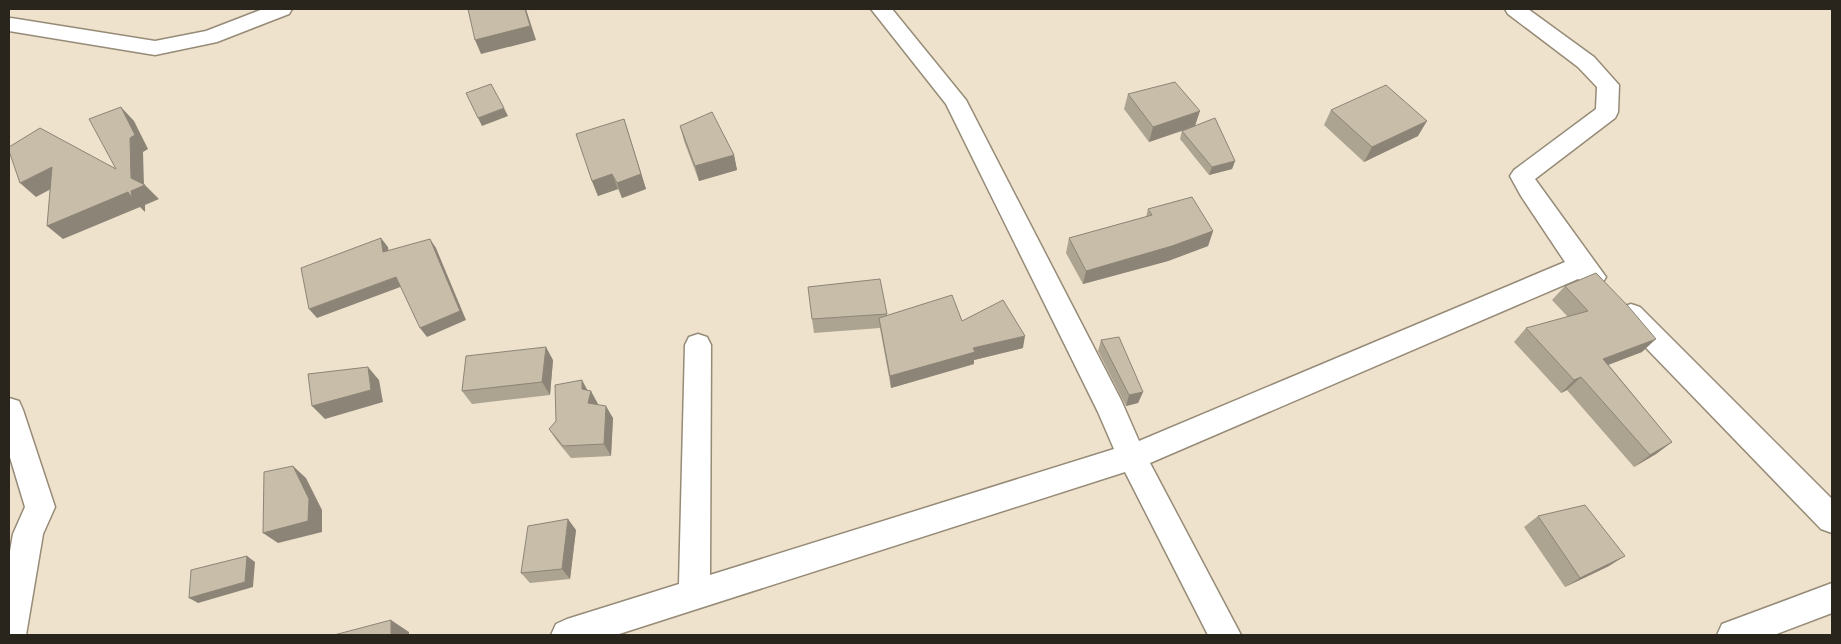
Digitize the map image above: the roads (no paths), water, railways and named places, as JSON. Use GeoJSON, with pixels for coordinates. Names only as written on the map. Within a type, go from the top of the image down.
{"type":"FeatureCollection","features":[{"type":"Feature","properties":{"kind":"street"},"geometry":{"type":"LineString","coordinates":[[10,26],[25,9]]}},
{"type":"Feature","properties":{"kind":"street"},"geometry":{"type":"LineString","coordinates":[[10,26],[155,48],[210,37],[282,9]]}},
{"type":"Feature","properties":{"kind":"street"},"geometry":{"type":"LineString","coordinates":[[881,9],[955,100],[1107,400],[1132,457],[1225,635]]}},
{"type":"Feature","properties":{"kind":"street"},"geometry":{"type":"LineString","coordinates":[[1515,9],[1586,62],[1608,85],[1607,112],[1522,176],[1529,190],[1582,266],[1832,519]]}},
{"type":"Feature","properties":{"kind":"street"},"geometry":{"type":"LineString","coordinates":[[567,635],[1132,457],[1582,266]]}},
{"type":"Feature","properties":{"kind":"street"},"geometry":{"type":"LineString","coordinates":[[694,595],[698,345]]}},
{"type":"Feature","properties":{"kind":"street"},"geometry":{"type":"LineString","coordinates":[[9,410],[40,507],[28,534],[10,635]]}},
{"type":"Feature","properties":{"kind":"street"},"geometry":{"type":"LineString","coordinates":[[1733,635],[1832,598]]}}]}
